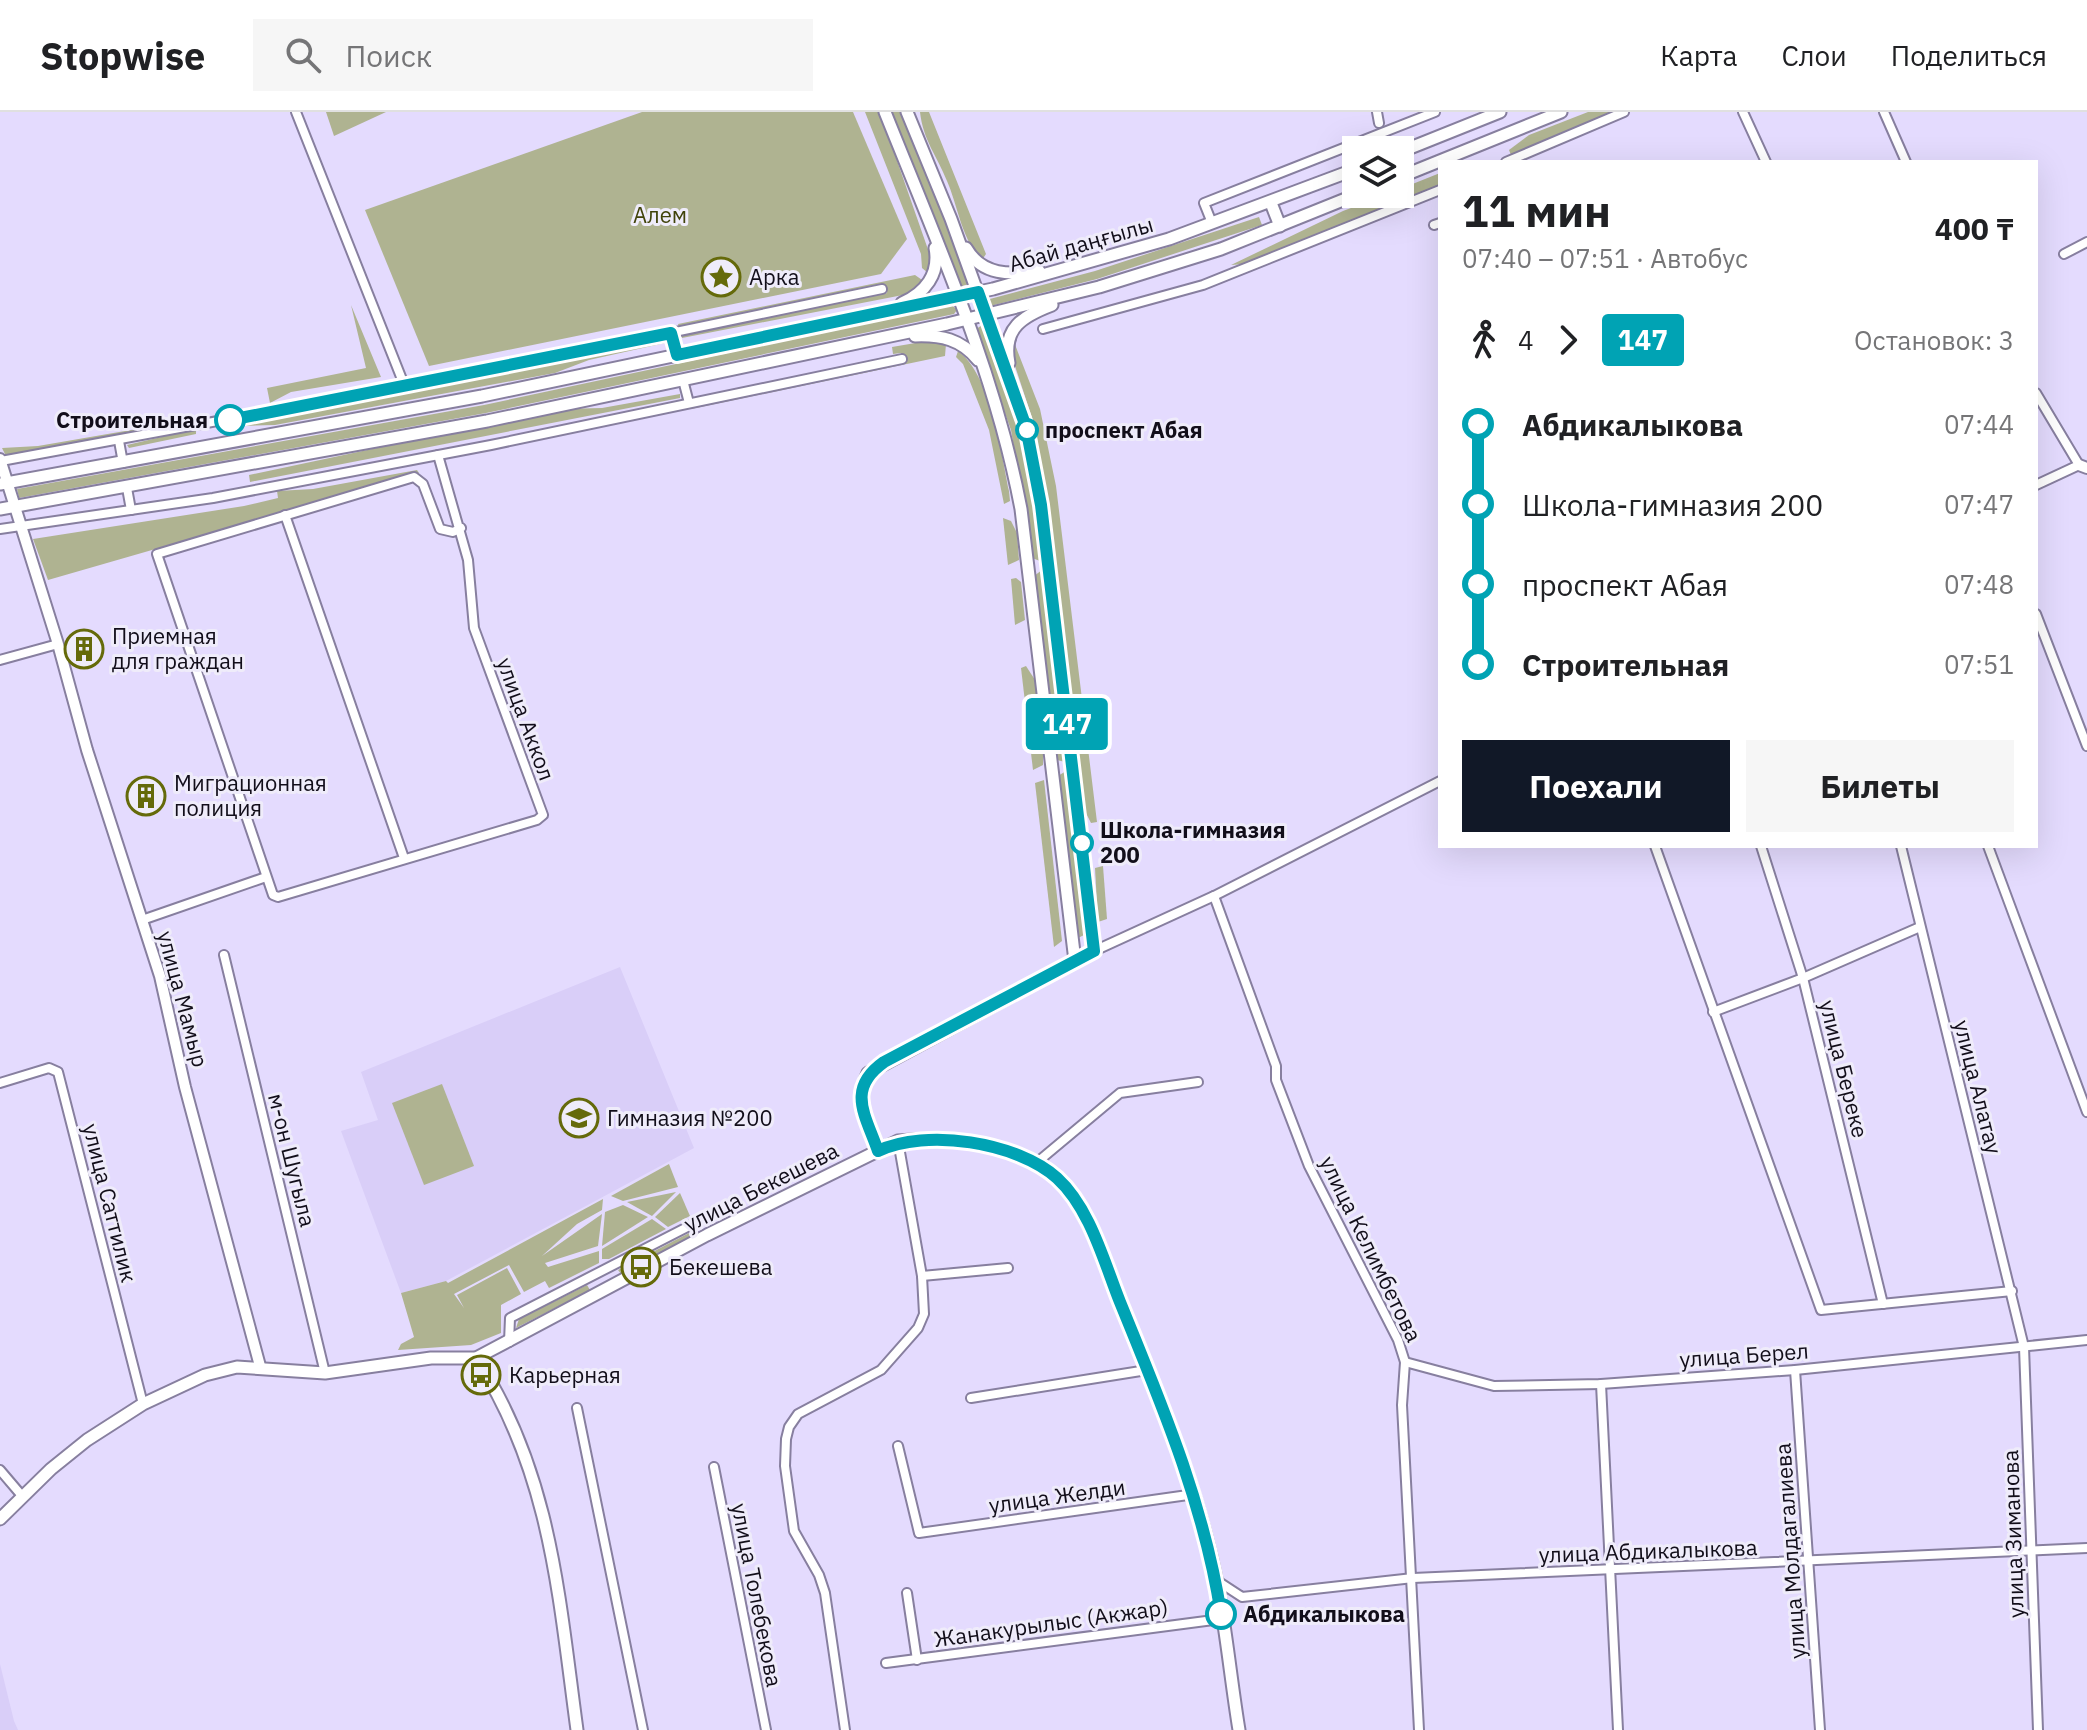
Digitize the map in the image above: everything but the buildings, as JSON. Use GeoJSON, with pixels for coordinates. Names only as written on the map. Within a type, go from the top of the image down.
{"type":"FeatureCollection","features":[{"type":"Feature","properties":{"kind":"main road"},"geometry":{"type":"LineString","coordinates":[[885,112],[993,391],[1011,459],[1028,570],[1075,961]]}},
{"type":"Feature","properties":{"kind":"main road"},"geometry":{"type":"LineString","coordinates":[[878,1151],[861,1104],[861,1090],[868,1073],[1094,951],[1032,454],[1013,383],[907,112]]}},
{"type":"Feature","properties":{"kind":"main road"},"geometry":{"type":"LineString","coordinates":[[1414,146],[1500,112]]}},
{"type":"Feature","properties":{"kind":"main road"},"geometry":{"type":"LineString","coordinates":[[1442,160],[1561,112]]}},
{"type":"Feature","properties":{"kind":"main road"},"geometry":{"type":"LineString","coordinates":[[1414,171],[1438,162]]}},
{"type":"Feature","properties":{"kind":"main road","name":"Абай даңғылы"},"geometry":{"type":"LineString","coordinates":[[3,483],[467,399],[978,292],[1092,263],[1271,203],[1342,175]]}},
{"type":"Feature","properties":{"kind":"main road"},"geometry":{"type":"LineString","coordinates":[[1013,383],[1008,342],[1017,323],[1026,315],[1099,287],[1221,249],[1342,201]]}},
{"type":"Feature","properties":{"kind":"main road"},"geometry":{"type":"LineString","coordinates":[[1271,203],[1280,226]]}},
{"type":"Feature","properties":{"kind":"main road"},"geometry":{"type":"LineString","coordinates":[[951,219],[976,261],[1001,274],[1092,263]]}},
{"type":"Feature","properties":{"kind":"main road"},"geometry":{"type":"LineString","coordinates":[[881,312],[911,299],[930,281],[937,257],[930,224]]}},
{"type":"Feature","properties":{"kind":"main road"},"geometry":{"type":"LineString","coordinates":[[0,509],[487,421],[886,337],[1099,287]]}},
{"type":"Feature","properties":{"kind":"main road"},"geometry":{"type":"LineString","coordinates":[[886,337],[930,335],[959,343],[977,360],[993,391]]}},
{"type":"Feature","properties":{"kind":"main road"},"geometry":{"type":"LineString","coordinates":[[1028,570],[1048,564]]}},
{"type":"Feature","properties":{"kind":"main road"},"geometry":{"type":"LineString","coordinates":[[1053,770],[1072,765]]}},
{"type":"Feature","properties":{"kind":"main road","name":"улица Бекешева"},"geometry":{"type":"LineString","coordinates":[[476,1358],[707,1235],[898,1141],[921,1138],[980,1145],[1035,1164],[1057,1178],[1075,1201],[1147,1370],[1195,1494],[1216,1580],[1239,1730]]}},
{"type":"Feature","properties":{"kind":"main road"},"geometry":{"type":"LineString","coordinates":[[0,1519],[87,1440],[143,1404],[216,1371],[260,1366],[325,1373],[431,1358],[476,1358],[500,1394],[538,1488],[577,1730]]}},
{"type":"Feature","properties":{"kind":"street"},"geometry":{"type":"LineString","coordinates":[[296,112],[405,387]]}},
{"type":"Feature","properties":{"kind":"street"},"geometry":{"type":"LineString","coordinates":[[1377,112],[1379,123]]}},
{"type":"Feature","properties":{"kind":"street"},"geometry":{"type":"LineString","coordinates":[[1212,223],[1204,203],[1435,112]]}},
{"type":"Feature","properties":{"kind":"street"},"geometry":{"type":"LineString","coordinates":[[1511,160],[1624,112]]}},
{"type":"Feature","properties":{"kind":"street"},"geometry":{"type":"LineString","coordinates":[[1743,112],[1765,160]]}},
{"type":"Feature","properties":{"kind":"street"},"geometry":{"type":"LineString","coordinates":[[1884,112],[1905,160]]}},
{"type":"Feature","properties":{"kind":"street"},"geometry":{"type":"LineString","coordinates":[[1043,329],[1203,285],[1438,191]]}},
{"type":"Feature","properties":{"kind":"street"},"geometry":{"type":"LineString","coordinates":[[2064,254],[2087,242]]}},
{"type":"Feature","properties":{"kind":"street"},"geometry":{"type":"LineString","coordinates":[[0,460],[119,441],[405,387],[882,289]]}},
{"type":"Feature","properties":{"kind":"street"},"geometry":{"type":"LineString","coordinates":[[671,333],[677,355]]}},
{"type":"Feature","properties":{"kind":"street"},"geometry":{"type":"LineString","coordinates":[[0,529],[131,510],[438,455],[902,359]]}},
{"type":"Feature","properties":{"kind":"street"},"geometry":{"type":"LineString","coordinates":[[683,380],[689,403]]}},
{"type":"Feature","properties":{"kind":"street"},"geometry":{"type":"LineString","coordinates":[[2038,396],[2083,466],[2038,484]]}},
{"type":"Feature","properties":{"kind":"street"},"geometry":{"type":"LineString","coordinates":[[119,441],[123,463]]}},
{"type":"Feature","properties":{"kind":"street","name":"улица Аккол"},"geometry":{"type":"LineString","coordinates":[[404,858],[537,820],[543,815],[474,628],[471,578],[461,528],[438,455]]}},
{"type":"Feature","properties":{"kind":"street","name":"улица Мамыр"},"geometry":{"type":"LineString","coordinates":[[0,460],[3,483],[14,507],[58,644],[87,750],[160,976],[192,1114],[260,1366]]}},
{"type":"Feature","properties":{"kind":"street"},"geometry":{"type":"LineString","coordinates":[[285,515],[404,858],[278,897],[273,895],[266,877],[156,558],[160,552],[285,515],[414,477],[423,484],[436,525],[445,531],[461,528]]}},
{"type":"Feature","properties":{"kind":"street"},"geometry":{"type":"LineString","coordinates":[[127,488],[131,510]]}},
{"type":"Feature","properties":{"kind":"street"},"geometry":{"type":"LineString","coordinates":[[2038,619],[2087,746]]}},
{"type":"Feature","properties":{"kind":"street"},"geometry":{"type":"LineString","coordinates":[[0,660],[58,644]]}},
{"type":"Feature","properties":{"kind":"street"},"geometry":{"type":"LineString","coordinates":[[1094,951],[1214,896],[1438,782]]}},
{"type":"Feature","properties":{"kind":"street"},"geometry":{"type":"LineString","coordinates":[[1656,848],[1821,1310],[2012,1291]]}},
{"type":"Feature","properties":{"kind":"street","name":"улица Береке"},"geometry":{"type":"LineString","coordinates":[[1762,848],[1803,978],[1883,1304]]}},
{"type":"Feature","properties":{"kind":"street","name":"улица Алатау"},"geometry":{"type":"LineString","coordinates":[[1901,848],[2022,1337]]}},
{"type":"Feature","properties":{"kind":"street"},"geometry":{"type":"LineString","coordinates":[[1989,848],[2087,1112]]}},
{"type":"Feature","properties":{"kind":"street"},"geometry":{"type":"LineString","coordinates":[[142,920],[266,877]]}},
{"type":"Feature","properties":{"kind":"street","name":"улица Келимбетова"},"geometry":{"type":"LineString","coordinates":[[1214,896],[1276,1066],[1276,1080],[1309,1166],[1398,1340],[1405,1362],[1402,1405],[1419,1730]]}},
{"type":"Feature","properties":{"kind":"street"},"geometry":{"type":"LineString","coordinates":[[1713,1012],[1803,978],[1920,927]]}},
{"type":"Feature","properties":{"kind":"street","name":"м-он Шугыла"},"geometry":{"type":"LineString","coordinates":[[224,955],[325,1373]]}},
{"type":"Feature","properties":{"kind":"street","name":"улица Саттилик"},"geometry":{"type":"LineString","coordinates":[[0,1083],[49,1068],[58,1072],[143,1404]]}},
{"type":"Feature","properties":{"kind":"street"},"geometry":{"type":"LineString","coordinates":[[1035,1164],[1120,1093],[1198,1082]]}},
{"type":"Feature","properties":{"kind":"street"},"geometry":{"type":"LineString","coordinates":[[845,1730],[825,1593],[819,1575],[794,1531],[785,1466],[789,1427],[798,1414],[881,1370],[918,1328],[924,1314],[922,1276],[898,1141]]}},
{"type":"Feature","properties":{"kind":"street"},"geometry":{"type":"LineString","coordinates":[[509,1342],[510,1318],[701,1220]]}},
{"type":"Feature","properties":{"kind":"street"},"geometry":{"type":"LineString","coordinates":[[922,1276],[1008,1268]]}},
{"type":"Feature","properties":{"kind":"street","name":"улица Зиманова"},"geometry":{"type":"LineString","coordinates":[[2022,1337],[2038,1730]]}},
{"type":"Feature","properties":{"kind":"street","name":"улица Берел"},"geometry":{"type":"LineString","coordinates":[[1405,1362],[1494,1386],[1601,1384],[1795,1370],[2087,1340]]}},
{"type":"Feature","properties":{"kind":"street"},"geometry":{"type":"LineString","coordinates":[[971,1398],[1147,1370]]}},
{"type":"Feature","properties":{"kind":"street","name":"улица Молдагалиева"},"geometry":{"type":"LineString","coordinates":[[1795,1370],[1811,1563],[1820,1730]]}},
{"type":"Feature","properties":{"kind":"street"},"geometry":{"type":"LineString","coordinates":[[1601,1384],[1618,1730]]}},
{"type":"Feature","properties":{"kind":"street"},"geometry":{"type":"LineString","coordinates":[[577,1408],[643,1730]]}},
{"type":"Feature","properties":{"kind":"street","name":"улица Желди"},"geometry":{"type":"LineString","coordinates":[[898,1446],[915,1528],[926,1534],[1195,1494]]}},
{"type":"Feature","properties":{"kind":"street","name":"улица Толебекова"},"geometry":{"type":"LineString","coordinates":[[714,1467],[766,1730]]}},
{"type":"Feature","properties":{"kind":"street"},"geometry":{"type":"LineString","coordinates":[[0,1470],[23,1497]]}},
{"type":"Feature","properties":{"kind":"street","name":"улица Абдикалыкова"},"geometry":{"type":"LineString","coordinates":[[1216,1580],[1242,1597],[1413,1578],[1611,1572],[2087,1548]]}},
{"type":"Feature","properties":{"kind":"street"},"geometry":{"type":"LineString","coordinates":[[907,1593],[917,1660]]}},
{"type":"Feature","properties":{"kind":"street","name":"Жанакурылыс (Акжар)"},"geometry":{"type":"LineString","coordinates":[[886,1663],[1221,1619]]}},
{"type":"Feature","properties":{"kind":"shaded area"},"geometry":{"type":"Polygon","coordinates":[[[620,967],[694,1148],[446,1281],[401,1293],[341,1131],[378,1120],[361,1072],[620,967]]]}},
{"type":"Feature","properties":{"kind":"shaded area"},"geometry":{"type":"Polygon","coordinates":[[[0,1664],[14,1721],[18,1730],[0,1730],[0,1664]]]}},
{"type":"Feature","properties":{"kind":"green space"},"geometry":{"type":"Polygon","coordinates":[[[326,112],[386,112],[334,136],[326,112]]]}},
{"type":"Feature","properties":{"kind":"green space","name":"Алем"},"geometry":{"type":"Polygon","coordinates":[[[642,112],[853,112],[907,239],[881,274],[429,366],[365,210],[642,112]]]}},
{"type":"Feature","properties":{"kind":"green space"},"geometry":{"type":"Polygon","coordinates":[[[865,112],[880,112],[931,258],[928,273],[922,268],[921,254],[865,112]]]}},
{"type":"Feature","properties":{"kind":"green space"},"geometry":{"type":"Polygon","coordinates":[[[891,112],[903,112],[969,284],[959,287],[891,112]]]}},
{"type":"Feature","properties":{"kind":"green space"},"geometry":{"type":"Polygon","coordinates":[[[920,112],[929,112],[986,254],[982,260],[965,233],[947,181],[924,131],[920,112]]]}},
{"type":"Feature","properties":{"kind":"green space"},"geometry":{"type":"Polygon","coordinates":[[[1588,112],[1617,112],[1511,155],[1509,150],[1529,135],[1588,112]]]}},
{"type":"Feature","properties":{"kind":"green space"},"geometry":{"type":"Polygon","coordinates":[[[1438,174],[1438,186],[1414,195],[1414,183],[1438,174]]]}},
{"type":"Feature","properties":{"kind":"green space"},"geometry":{"type":"Polygon","coordinates":[[[1383,208],[1244,264],[1231,265],[1343,211],[1383,208]]]}},
{"type":"Feature","properties":{"kind":"green space"},"geometry":{"type":"Polygon","coordinates":[[[1259,217],[1262,225],[1097,279],[990,306],[986,300],[1095,271],[1259,217]]]}},
{"type":"Feature","properties":{"kind":"green space"},"geometry":{"type":"Polygon","coordinates":[[[915,275],[925,282],[908,294],[682,338],[681,335],[887,293],[887,286],[679,328],[678,324],[915,275]]]}},
{"type":"Feature","properties":{"kind":"green space"},"geometry":{"type":"Polygon","coordinates":[[[351,305],[381,377],[291,392],[270,403],[267,388],[366,368],[351,305]]]}},
{"type":"Feature","properties":{"kind":"green space"},"geometry":{"type":"Polygon","coordinates":[[[952,305],[957,310],[954,314],[486,413],[19,498],[17,489],[484,405],[952,305]]]}},
{"type":"Feature","properties":{"kind":"green space"},"geometry":{"type":"Polygon","coordinates":[[[982,325],[1015,406],[1027,455],[1043,557],[1040,561],[1032,558],[1011,430],[975,330],[982,325]]]}},
{"type":"Feature","properties":{"kind":"green space"},"geometry":{"type":"Polygon","coordinates":[[[645,331],[646,335],[422,381],[414,376],[645,331]]]}},
{"type":"Feature","properties":{"kind":"green space"},"geometry":{"type":"Polygon","coordinates":[[[664,339],[665,343],[589,360],[555,373],[275,425],[241,426],[240,422],[664,339]]]}},
{"type":"Feature","properties":{"kind":"green space"},"geometry":{"type":"Polygon","coordinates":[[[933,340],[946,344],[945,356],[691,409],[690,406],[903,361],[901,353],[893,354],[892,347],[933,340]]]}},
{"type":"Feature","properties":{"kind":"green space"},"geometry":{"type":"Polygon","coordinates":[[[1014,342],[1040,409],[1056,486],[1097,822],[1091,823],[1086,813],[1036,430],[1014,363],[1014,342]]]}},
{"type":"Feature","properties":{"kind":"green space"},"geometry":{"type":"Polygon","coordinates":[[[958,351],[979,378],[993,415],[1009,491],[1010,501],[1004,504],[989,430],[963,364],[956,357],[958,351]]]}},
{"type":"Feature","properties":{"kind":"green space"},"geometry":{"type":"Polygon","coordinates":[[[680,394],[680,398],[250,482],[249,475],[561,409],[602,408],[680,394]]]}},
{"type":"Feature","properties":{"kind":"green space"},"geometry":{"type":"Polygon","coordinates":[[[183,421],[193,423],[18,455],[5,454],[2,448],[38,446],[183,421]]]}},
{"type":"Feature","properties":{"kind":"green space"},"geometry":{"type":"Polygon","coordinates":[[[196,429],[196,434],[129,448],[127,445],[196,429]]]}},
{"type":"Feature","properties":{"kind":"green space"},"geometry":{"type":"Polygon","coordinates":[[[417,470],[419,473],[48,580],[33,539],[244,506],[278,498],[277,491],[313,489],[417,470]]]}},
{"type":"Feature","properties":{"kind":"green space"},"geometry":{"type":"Polygon","coordinates":[[[1003,518],[1011,521],[1017,533],[1019,560],[1008,565],[1003,518]]]}},
{"type":"Feature","properties":{"kind":"green space"},"geometry":{"type":"Polygon","coordinates":[[[1042,570],[1065,762],[1057,760],[1034,576],[1042,570]]]}},
{"type":"Feature","properties":{"kind":"green space"},"geometry":{"type":"Polygon","coordinates":[[[1011,579],[1021,582],[1025,620],[1015,625],[1011,579]]]}},
{"type":"Feature","properties":{"kind":"green space"},"geometry":{"type":"Polygon","coordinates":[[[1026,666],[1037,683],[1043,755],[1043,765],[1033,770],[1021,668],[1026,666]]]}},
{"type":"Feature","properties":{"kind":"green space"},"geometry":{"type":"Polygon","coordinates":[[[1066,771],[1086,934],[1076,939],[1058,776],[1066,771]]]}},
{"type":"Feature","properties":{"kind":"green space"},"geometry":{"type":"Polygon","coordinates":[[[1044,780],[1062,941],[1054,947],[1035,783],[1044,780]]]}},
{"type":"Feature","properties":{"kind":"green space"},"geometry":{"type":"Polygon","coordinates":[[[1103,866],[1107,919],[1098,922],[1095,868],[1103,866]]]}},
{"type":"Feature","properties":{"kind":"green space"},"geometry":{"type":"Polygon","coordinates":[[[442,1084],[474,1166],[424,1185],[392,1103],[442,1084]]]}},
{"type":"Feature","properties":{"kind":"green space"},"geometry":{"type":"Polygon","coordinates":[[[669,1164],[678,1187],[623,1201],[611,1196],[669,1164]]]}},
{"type":"Feature","properties":{"kind":"green space"},"geometry":{"type":"Polygon","coordinates":[[[676,1192],[652,1216],[627,1202],[676,1192]]]}},
{"type":"Feature","properties":{"kind":"green space"},"geometry":{"type":"Polygon","coordinates":[[[680,1193],[690,1216],[668,1227],[655,1217],[680,1193]]]}},
{"type":"Feature","properties":{"kind":"green space"},"geometry":{"type":"Polygon","coordinates":[[[603,1199],[602,1210],[577,1224],[542,1256],[602,1214],[598,1246],[545,1263],[548,1267],[599,1251],[599,1263],[549,1288],[545,1281],[524,1292],[509,1265],[454,1294],[464,1308],[457,1295],[507,1268],[521,1294],[501,1305],[501,1333],[471,1345],[398,1350],[401,1344],[414,1337],[401,1293],[448,1283],[603,1199]]]}},
{"type":"Feature","properties":{"kind":"green space"},"geometry":{"type":"Polygon","coordinates":[[[623,1205],[648,1217],[602,1246],[605,1212],[623,1205]]]}},
{"type":"Feature","properties":{"kind":"green space"},"geometry":{"type":"Polygon","coordinates":[[[652,1219],[666,1229],[609,1259],[602,1259],[602,1249],[652,1219]]]}},
{"type":"Feature","properties":{"kind":"green space"},"geometry":{"type":"Polygon","coordinates":[[[691,1232],[699,1234],[621,1274],[618,1270],[691,1232]]]}},
{"type":"Feature","properties":{"kind":"green space"},"geometry":{"type":"Polygon","coordinates":[[[587,1285],[590,1290],[516,1328],[519,1319],[587,1285]]]}},
{"type":"Feature","properties":{"kind":"bus line","name":"147"},"geometry":{"type":"LineString","coordinates":[[230,420],[671,333],[677,355],[978,292],[1013,383],[1026,427],[1041,505],[1094,951],[884,1062],[868,1073],[861,1090],[861,1104],[878,1151],[898,1141],[921,1138],[980,1145],[1035,1164],[1057,1178],[1075,1201],[1093,1237],[1176,1439],[1209,1548],[1221,1614]]}},
{"type":"Feature","properties":{"kind":"place","name":"Арка"},"geometry":{"type":"Point","coordinates":[721,277]}},
{"type":"Feature","properties":{"kind":"place","name":"Строительная"},"geometry":{"type":"Point","coordinates":[230,420]}},
{"type":"Feature","properties":{"kind":"place","name":"проспект Абая"},"geometry":{"type":"Point","coordinates":[1027,430]}},
{"type":"Feature","properties":{"kind":"place","name":"Приемная для граждан"},"geometry":{"type":"Point","coordinates":[84,649]}},
{"type":"Feature","properties":{"kind":"place","name":"Миграционная полиция"},"geometry":{"type":"Point","coordinates":[146,796]}},
{"type":"Feature","properties":{"kind":"place","name":"Школа-гимназия 200"},"geometry":{"type":"Point","coordinates":[1082,843]}},
{"type":"Feature","properties":{"kind":"place","name":"Гимназия №200"},"geometry":{"type":"Point","coordinates":[579,1118]}},
{"type":"Feature","properties":{"kind":"place","name":"Бекешева"},"geometry":{"type":"Point","coordinates":[641,1267]}},
{"type":"Feature","properties":{"kind":"place","name":"Карьерная"},"geometry":{"type":"Point","coordinates":[481,1375]}},
{"type":"Feature","properties":{"kind":"place","name":"Абдикалыкова"},"geometry":{"type":"Point","coordinates":[1221,1614]}}]}
